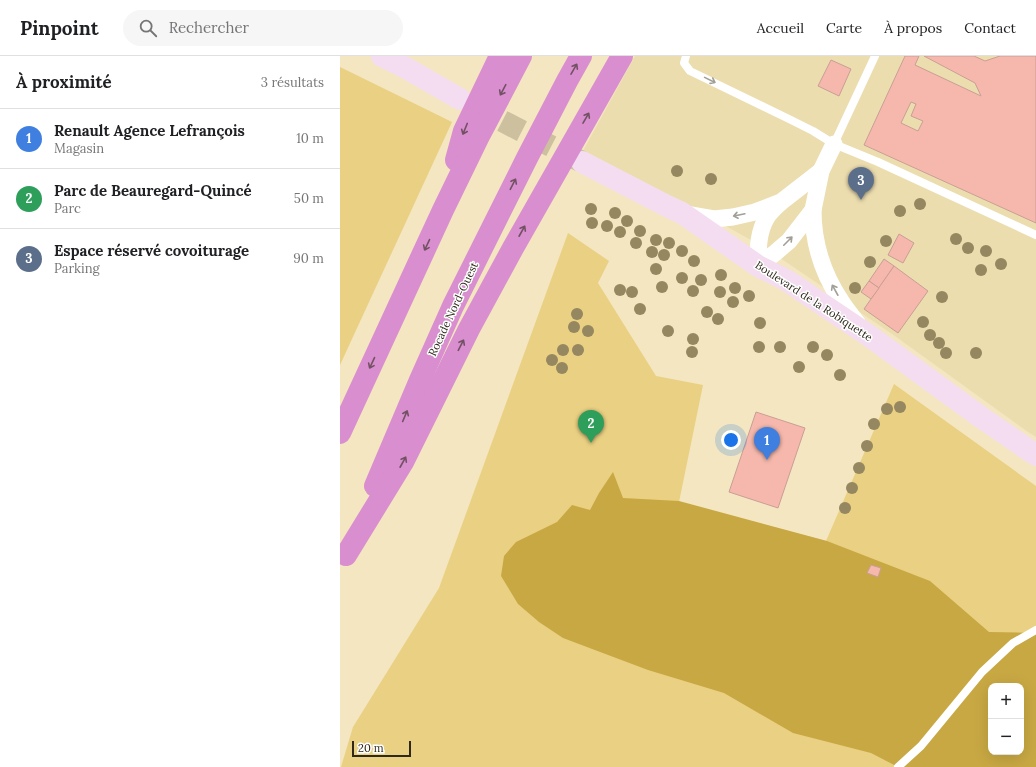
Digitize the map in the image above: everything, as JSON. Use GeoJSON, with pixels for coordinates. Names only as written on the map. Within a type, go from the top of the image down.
{"type":"FeatureCollection","features":[{"type":"Feature","properties":{"kind":"highway"},"geometry":{"type":"LineString","coordinates":[[443,210],[464,131],[500,56]]}},
{"type":"Feature","properties":{"kind":"highway"},"geometry":{"type":"LineString","coordinates":[[340,433],[443,210],[478,138],[521,56]]}},
{"type":"Feature","properties":{"kind":"highway","name":"Rocade Nord-Ouest"},"geometry":{"type":"LineString","coordinates":[[343,562],[453,306],[527,158],[581,56]]}},
{"type":"Feature","properties":{"kind":"highway"},"geometry":{"type":"LineString","coordinates":[[343,562],[403,462],[469,330],[513,248],[622,56]]}},
{"type":"Feature","properties":{"kind":"main road"},"geometry":{"type":"LineString","coordinates":[[382,56],[460,99]]}},
{"type":"Feature","properties":{"kind":"main road","name":"Boulevard de la Robiquette"},"geometry":{"type":"LineString","coordinates":[[582,162],[682,213],[758,266],[786,280],[1036,455]]}},
{"type":"Feature","properties":{"kind":"street"},"geometry":{"type":"LineString","coordinates":[[834,144],[821,171],[813,210],[813,227],[821,260],[830,282],[841,302],[865,334]]}},
{"type":"Feature","properties":{"kind":"street"},"geometry":{"type":"LineString","coordinates":[[758,266],[758,243],[762,228],[768,215],[781,202],[821,171]]}},
{"type":"Feature","properties":{"kind":"street"},"geometry":{"type":"LineString","coordinates":[[682,213],[714,218],[733,217],[755,212],[781,202]]}},
{"type":"Feature","properties":{"kind":"street"},"geometry":{"type":"LineString","coordinates":[[758,266],[789,241],[813,210]]}},
{"type":"Feature","properties":{"kind":"lane"},"geometry":{"type":"LineString","coordinates":[[686,56],[684,63],[690,71],[813,131],[834,144],[878,162],[1036,235]]}},
{"type":"Feature","properties":{"kind":"lane"},"geometry":{"type":"LineString","coordinates":[[834,144],[875,56]]}},
{"type":"Feature","properties":{"kind":"lane"},"geometry":{"type":"LineString","coordinates":[[898,767],[921,746],[982,672],[1013,643],[1036,630]]}},
{"type":"Feature","properties":{"kind":"shaded area"},"geometry":{"type":"Polygon","coordinates":[[[635,56],[1036,56],[1036,437],[895,336],[767,249],[583,151],[635,56]]]}},
{"type":"Feature","properties":{"kind":"shaded area"},"geometry":{"type":"Polygon","coordinates":[[[340,67],[452,122],[340,365],[340,67]]]}},
{"type":"Feature","properties":{"kind":"shaded area"},"geometry":{"type":"Polygon","coordinates":[[[568,233],[609,261],[598,283],[656,376],[703,385],[679,502],[826,541],[894,384],[1036,486],[1036,767],[341,767],[353,727],[439,588],[568,233]]]}},
{"type":"Feature","properties":{"kind":"shaded area"},"geometry":{"type":"Polygon","coordinates":[[[613,472],[623,498],[679,501],[827,541],[930,581],[989,632],[1036,633],[1036,767],[898,767],[871,753],[793,733],[724,693],[648,670],[563,638],[539,622],[518,604],[501,576],[504,556],[516,542],[557,522],[572,505],[590,510],[613,472]]]}},
{"type":"Feature","properties":{"kind":"building"},"geometry":{"type":"Polygon","coordinates":[[[905,56],[919,56],[915,65],[981,96],[975,83],[924,56],[974,56],[985,61],[1000,56],[1036,56],[1036,223],[864,145],[905,56]],[[911,102],[901,123],[918,131],[923,121],[911,116],[916,104],[911,102]]]}},
{"type":"Feature","properties":{"kind":"building"},"geometry":{"type":"Polygon","coordinates":[[[831,60],[851,69],[839,96],[818,86],[831,60]]]}},
{"type":"Feature","properties":{"kind":"building"},"geometry":{"type":"Polygon","coordinates":[[[899,234],[914,243],[903,263],[888,255],[899,234]]]}},
{"type":"Feature","properties":{"kind":"building"},"geometry":{"type":"Polygon","coordinates":[[[884,259],[894,266],[879,288],[869,281],[884,259]]]}},
{"type":"Feature","properties":{"kind":"building"},"geometry":{"type":"Polygon","coordinates":[[[894,266],[928,291],[898,333],[864,309],[894,266]]]}},
{"type":"Feature","properties":{"kind":"building"},"geometry":{"type":"Polygon","coordinates":[[[869,281],[879,288],[871,299],[861,292],[869,281]]]}},
{"type":"Feature","properties":{"kind":"building"},"geometry":{"type":"Polygon","coordinates":[[[756,412],[805,428],[778,508],[729,492],[756,412]]]}},
{"type":"Feature","properties":{"kind":"building"},"geometry":{"type":"Polygon","coordinates":[[[871,565],[881,568],[878,577],[867,573],[871,565]]]}},
{"type":"Feature","properties":{"kind":"tunnel"},"geometry":{"type":"LineString","coordinates":[[473,106],[582,162]]}},
{"type":"Feature","properties":{"kind":"place","name":"Espace réservé covoiturage"},"geometry":{"type":"Point","coordinates":[861,200]}},
{"type":"Feature","properties":{"kind":"place","name":"Parc de Beauregard-Quincé"},"geometry":{"type":"Point","coordinates":[591,443]}},
{"type":"Feature","properties":{"kind":"place","name":"Renault Agence Lefrançois"},"geometry":{"type":"Point","coordinates":[767,460]}}]}
